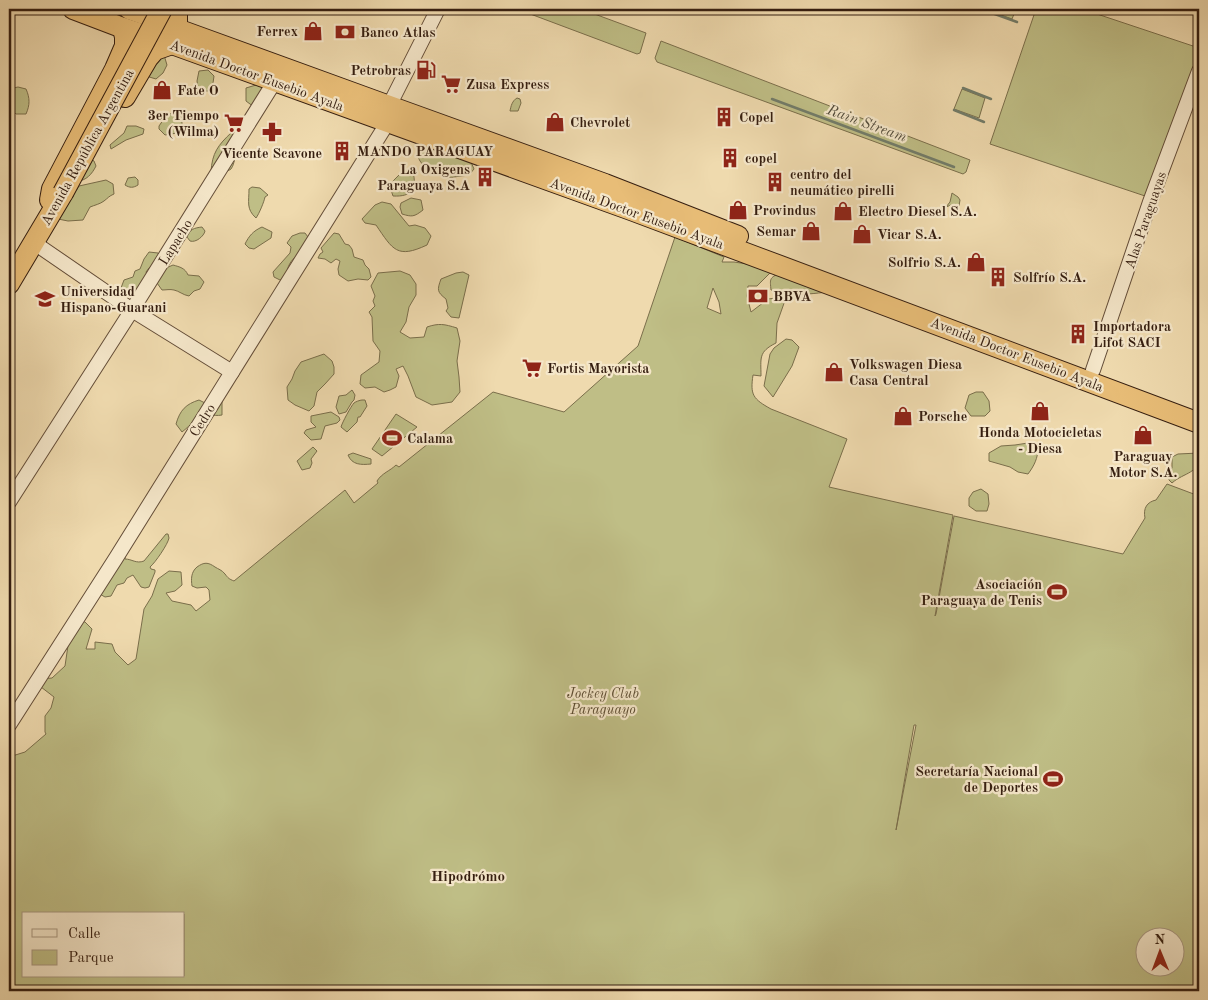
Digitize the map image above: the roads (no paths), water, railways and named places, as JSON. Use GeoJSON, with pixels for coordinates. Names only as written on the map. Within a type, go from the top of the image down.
{"type":"FeatureCollection","features":[{"type":"Feature","properties":{"kind":"highway","name":"Avenida Doctor Eusebio Ayala"},"geometry":{"type":"LineString","coordinates":[[73,9],[123,28],[175,36],[388,114],[563,185],[1199,423]]}},
{"type":"Feature","properties":{"kind":"highway","name":"Avenida Doctor Eusebio Ayala"},"geometry":{"type":"LineString","coordinates":[[132,9],[154,18],[175,36],[275,81],[388,114],[605,184],[928,308],[1199,408]]}},
{"type":"Feature","properties":{"kind":"highway","name":"Avenida República Argentina"},"geometry":{"type":"LineString","coordinates":[[9,284],[33,242],[155,9]]}},
{"type":"Feature","properties":{"kind":"highway","name":"Avenida República Argentina"},"geometry":{"type":"LineString","coordinates":[[9,266],[57,196],[162,9]]}},
{"type":"Feature","properties":{"kind":"highway"},"geometry":{"type":"LineString","coordinates":[[123,28],[124,46],[115,69],[52,189],[57,196],[69,193],[148,58],[175,36],[177,9]]}},
{"type":"Feature","properties":{"kind":"highway"},"geometry":{"type":"LineString","coordinates":[[563,185],[570,184],[592,192],[599,190],[605,184]]}},
{"type":"Feature","properties":{"kind":"street","name":"Cedro"},"geometry":{"type":"LineString","coordinates":[[9,725],[232,372],[388,114],[438,9]]}},
{"type":"Feature","properties":{"kind":"street","name":"Alas Paraguayas"},"geometry":{"type":"LineString","coordinates":[[1093,370],[1150,202],[1199,71]]}},
{"type":"Feature","properties":{"kind":"street","name":"Lapacho"},"geometry":{"type":"LineString","coordinates":[[9,502],[275,81]]}},
{"type":"Feature","properties":{"kind":"street"},"geometry":{"type":"LineString","coordinates":[[33,242],[132,310],[232,372]]}},
{"type":"Feature","properties":{"kind":"waterway","name":"Rain Stream"},"geometry":{"type":"LineString","coordinates":[[992,13],[1017,22]]}},
{"type":"Feature","properties":{"kind":"waterway","name":"Rain Stream"},"geometry":{"type":"LineString","coordinates":[[963,88],[991,99]]}},
{"type":"Feature","properties":{"kind":"waterway","name":"Rain Stream"},"geometry":{"type":"LineString","coordinates":[[772,99],[954,167]]}},
{"type":"Feature","properties":{"kind":"waterway","name":"Rain Stream"},"geometry":{"type":"LineString","coordinates":[[954,110],[984,122]]}},
{"type":"Feature","properties":{"kind":"place","name":"Ferrex"},"geometry":{"type":"Point","coordinates":[313,31]}},
{"type":"Feature","properties":{"kind":"place","name":"Banco Atlas"},"geometry":{"type":"Point","coordinates":[345,32]}},
{"type":"Feature","properties":{"kind":"place","name":"Petrobras"},"geometry":{"type":"Point","coordinates":[426,70]}},
{"type":"Feature","properties":{"kind":"place","name":"Zusa Express"},"geometry":{"type":"Point","coordinates":[451,84]}},
{"type":"Feature","properties":{"kind":"place","name":"Fate O"},"geometry":{"type":"Point","coordinates":[162,90]}},
{"type":"Feature","properties":{"kind":"place","name":"Copel"},"geometry":{"type":"Point","coordinates":[724,117]}},
{"type":"Feature","properties":{"kind":"place","name":"Chevrolet"},"geometry":{"type":"Point","coordinates":[555,122]}},
{"type":"Feature","properties":{"kind":"place","name":"3er Tiempo (Wilma)"},"geometry":{"type":"Point","coordinates":[234,123]}},
{"type":"Feature","properties":{"kind":"place","name":"Vicente Scavone"},"geometry":{"type":"Point","coordinates":[272,132]}},
{"type":"Feature","properties":{"kind":"place","name":"MANDO PARAGUAY"},"geometry":{"type":"Point","coordinates":[342,151]}},
{"type":"Feature","properties":{"kind":"place","name":"copel"},"geometry":{"type":"Point","coordinates":[730,158]}},
{"type":"Feature","properties":{"kind":"place","name":"La Oxigens Paraguaya S.A"},"geometry":{"type":"Point","coordinates":[485,177]}},
{"type":"Feature","properties":{"kind":"place","name":"centro del neumático pirelli"},"geometry":{"type":"Point","coordinates":[775,182]}},
{"type":"Feature","properties":{"kind":"place","name":"Provindus"},"geometry":{"type":"Point","coordinates":[738,210]}},
{"type":"Feature","properties":{"kind":"place","name":"Electro Diesel S.A."},"geometry":{"type":"Point","coordinates":[843,211]}},
{"type":"Feature","properties":{"kind":"place","name":"Semar"},"geometry":{"type":"Point","coordinates":[811,231]}},
{"type":"Feature","properties":{"kind":"place","name":"Vicar S.A."},"geometry":{"type":"Point","coordinates":[862,234]}},
{"type":"Feature","properties":{"kind":"place","name":"Solfrio S.A."},"geometry":{"type":"Point","coordinates":[976,262]}},
{"type":"Feature","properties":{"kind":"place","name":"Solfrío S.A."},"geometry":{"type":"Point","coordinates":[998,277]}},
{"type":"Feature","properties":{"kind":"place","name":"BBVA"},"geometry":{"type":"Point","coordinates":[758,296]}},
{"type":"Feature","properties":{"kind":"place","name":"Universidad Hispano-Guarani"},"geometry":{"type":"Point","coordinates":[45,299]}},
{"type":"Feature","properties":{"kind":"place","name":"Importadora Lifot SACI"},"geometry":{"type":"Point","coordinates":[1078,334]}},
{"type":"Feature","properties":{"kind":"place","name":"Fortis Mayorista"},"geometry":{"type":"Point","coordinates":[532,368]}},
{"type":"Feature","properties":{"kind":"place","name":"Volkswagen Diesa Casa Central"},"geometry":{"type":"Point","coordinates":[834,372]}},
{"type":"Feature","properties":{"kind":"place","name":"Honda Motocicletas - Diesa"},"geometry":{"type":"Point","coordinates":[1040,411]}},
{"type":"Feature","properties":{"kind":"place","name":"Porsche"},"geometry":{"type":"Point","coordinates":[903,416]}},
{"type":"Feature","properties":{"kind":"place","name":"Paraguay Motor S.A."},"geometry":{"type":"Point","coordinates":[1143,435]}},
{"type":"Feature","properties":{"kind":"place","name":"Calama"},"geometry":{"type":"Point","coordinates":[392,438]}},
{"type":"Feature","properties":{"kind":"place","name":"Asociación Paraguaya de Tenis"},"geometry":{"type":"Point","coordinates":[1057,592]}},
{"type":"Feature","properties":{"kind":"place","name":"Secretaría Nacional de Deportes"},"geometry":{"type":"Point","coordinates":[1053,779]}},
{"type":"Feature","properties":{"kind":"district","name":"Hipodrómo"},"geometry":{"type":"Point","coordinates":[468,876]}},
{"type":"Feature","properties":{"kind":"park label","name":"Jockey Club Paraguayo"},"geometry":{"type":"Point","coordinates":[603,702]}}]}
